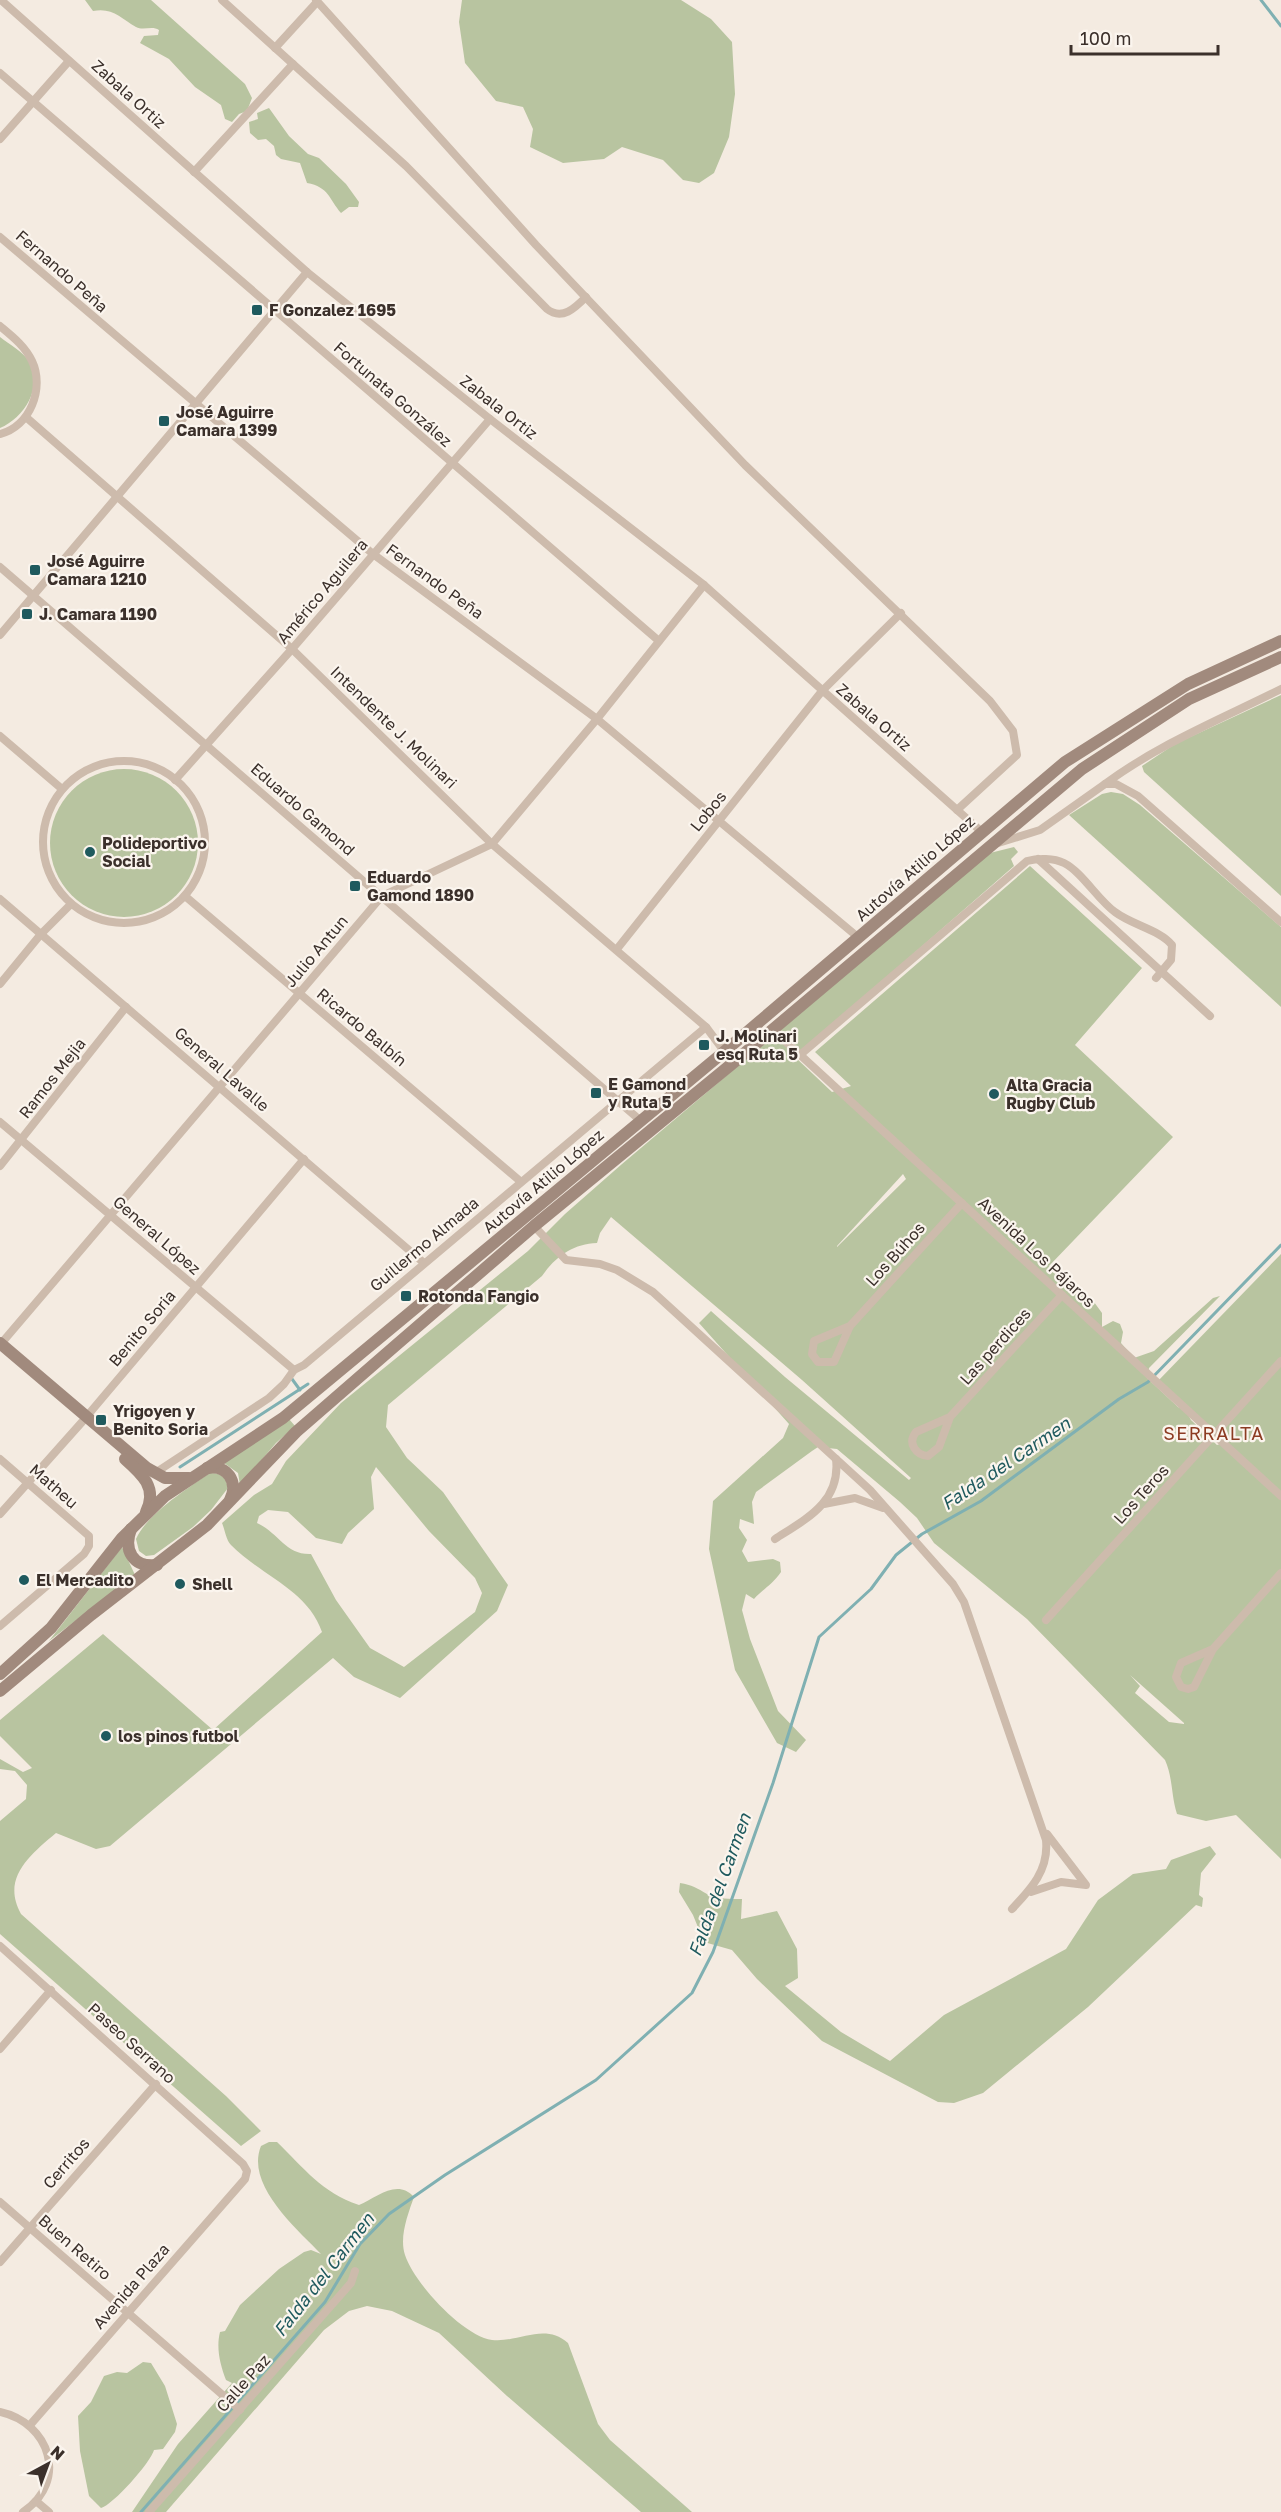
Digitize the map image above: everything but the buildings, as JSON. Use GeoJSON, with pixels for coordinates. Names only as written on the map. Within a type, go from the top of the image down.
{"type":"FeatureCollection","features":[{"type":"Feature","properties":{"kind":"main road","name":"Autovía Atilio López"},"geometry":{"type":"LineString","coordinates":[[0,1674],[58,1620],[144,1514],[189,1478],[283,1418],[859,939],[1065,762],[1188,684],[1281,641]]}},
{"type":"Feature","properties":{"kind":"main road","name":"Autovía Atilio López"},"geometry":{"type":"LineString","coordinates":[[0,1691],[83,1622],[207,1525],[296,1432],[534,1226],[773,1030],[1082,769],[1189,699],[1281,657]]}},
{"type":"Feature","properties":{"kind":"main road"},"geometry":{"type":"LineString","coordinates":[[0,1346],[84,1419],[147,1481],[150,1496],[144,1514]]}},
{"type":"Feature","properties":{"kind":"main road"},"geometry":{"type":"LineString","coordinates":[[84,1419],[155,1473],[165,1478],[189,1478]]}},
{"type":"Feature","properties":{"kind":"main road"},"geometry":{"type":"LineString","coordinates":[[205,1468],[218,1467],[228,1473],[234,1491],[228,1503]]}},
{"type":"Feature","properties":{"kind":"main road"},"geometry":{"type":"LineString","coordinates":[[131,1528],[127,1542],[134,1559],[144,1565],[157,1565]]}},
{"type":"Feature","properties":{"kind":"street","name":"Zabala Ortiz"},"geometry":{"type":"LineString","coordinates":[[2,0],[307,272],[490,419],[704,585],[983,833]]}},
{"type":"Feature","properties":{"kind":"street"},"geometry":{"type":"LineString","coordinates":[[222,0],[406,166],[547,309],[555,314],[563,314],[586,297]]}},
{"type":"Feature","properties":{"kind":"street"},"geometry":{"type":"LineString","coordinates":[[275,48],[316,1],[449,150],[745,465],[990,700],[1015,737],[1017,755],[957,810]]}},
{"type":"Feature","properties":{"kind":"street"},"geometry":{"type":"LineString","coordinates":[[0,139],[69,61]]}},
{"type":"Feature","properties":{"kind":"street"},"geometry":{"type":"LineString","coordinates":[[194,172],[292,64]]}},
{"type":"Feature","properties":{"kind":"street","name":"Fortunata González"},"geometry":{"type":"LineString","coordinates":[[0,73],[452,465],[659,641]]}},
{"type":"Feature","properties":{"kind":"street","name":"Fernando Peña"},"geometry":{"type":"LineString","coordinates":[[0,237],[373,554],[597,719],[859,939]]}},
{"type":"Feature","properties":{"kind":"street"},"geometry":{"type":"LineString","coordinates":[[0,634],[307,272]]}},
{"type":"Feature","properties":{"kind":"street"},"geometry":{"type":"LineString","coordinates":[[0,326],[21,344],[33,362],[36,384],[34,402],[27,418],[0,434]]}},
{"type":"Feature","properties":{"kind":"street","name":"Intendente J. Molinari"},"geometry":{"type":"LineString","coordinates":[[27,418],[292,649],[492,844],[706,1026],[733,1063]]}},
{"type":"Feature","properties":{"kind":"street","name":"Américo Aguilera"},"geometry":{"type":"LineString","coordinates":[[175,780],[292,649],[490,419]]}},
{"type":"Feature","properties":{"kind":"street","name":"Eduardo Gamond"},"geometry":{"type":"LineString","coordinates":[[0,567],[641,1121]]}},
{"type":"Feature","properties":{"kind":"street","name":"Julio Antun"},"geometry":{"type":"LineString","coordinates":[[0,1346],[382,896],[492,844],[597,719],[704,585]]}},
{"type":"Feature","properties":{"kind":"street","name":"Lobos"},"geometry":{"type":"LineString","coordinates":[[617,948],[822,691],[901,614]]}},
{"type":"Feature","properties":{"kind":"street"},"geometry":{"type":"LineString","coordinates":[[992,845],[1040,830],[1128,767],[1182,736],[1281,689]]}},
{"type":"Feature","properties":{"kind":"street"},"geometry":{"type":"LineString","coordinates":[[0,736],[62,789]]}},
{"type":"Feature","properties":{"kind":"street"},"geometry":{"type":"LineString","coordinates":[[129,762],[153,767],[175,780],[193,801],[204,830],[202,861],[198,875],[185,896],[166,912],[143,921],[118,923],[95,918],[71,904],[53,882],[44,857],[43,833],[49,810],[62,789],[81,773],[104,764],[129,762]]}},
{"type":"Feature","properties":{"kind":"street"},"geometry":{"type":"LineString","coordinates":[[1105,784],[1116,784],[1138,796],[1281,922]]}},
{"type":"Feature","properties":{"kind":"street"},"geometry":{"type":"LineString","coordinates":[[1038,859],[1158,975],[1210,1016]]}},
{"type":"Feature","properties":{"kind":"street"},"geometry":{"type":"LineString","coordinates":[[800,1055],[1027,861],[1038,859],[1065,863],[1113,911],[1136,926],[1167,939],[1172,945],[1171,960],[1158,975]]}},
{"type":"Feature","properties":{"kind":"street","name":"Ricardo Balbín"},"geometry":{"type":"LineString","coordinates":[[185,896],[520,1181]]}},
{"type":"Feature","properties":{"kind":"street","name":"General Lavalle"},"geometry":{"type":"LineString","coordinates":[[0,899],[424,1263]]}},
{"type":"Feature","properties":{"kind":"street"},"geometry":{"type":"LineString","coordinates":[[0,984],[41,934],[71,904]]}},
{"type":"Feature","properties":{"kind":"street","name":"Ramos Mejia"},"geometry":{"type":"LineString","coordinates":[[0,1166],[126,1007]]}},
{"type":"Feature","properties":{"kind":"street","name":"Guillermo Almada"},"geometry":{"type":"LineString","coordinates":[[155,1473],[279,1390],[294,1370],[304,1365],[706,1026]]}},
{"type":"Feature","properties":{"kind":"street","name":"Avenida Los Pájaros"},"geometry":{"type":"LineString","coordinates":[[773,1030],[1281,1496]]}},
{"type":"Feature","properties":{"kind":"street","name":"General López"},"geometry":{"type":"LineString","coordinates":[[0,1122],[294,1370]]}},
{"type":"Feature","properties":{"kind":"street","name":"Benito Soria"},"geometry":{"type":"LineString","coordinates":[[0,1515],[304,1159]]}},
{"type":"Feature","properties":{"kind":"street","name":"Los Búhos"},"geometry":{"type":"LineString","coordinates":[[850,1326],[814,1341],[812,1354],[818,1362],[834,1362],[850,1326],[962,1203]]}},
{"type":"Feature","properties":{"kind":"street"},"geometry":{"type":"LineString","coordinates":[[534,1226],[566,1260],[600,1264],[617,1270],[653,1292],[836,1459],[888,1511],[953,1584],[963,1602],[1044,1828],[1047,1848],[1043,1867],[1035,1884],[1012,1909]]}},
{"type":"Feature","properties":{"kind":"street","name":"Las perdices"},"geometry":{"type":"LineString","coordinates":[[950,1417],[916,1432],[912,1444],[916,1451],[928,1456],[934,1452],[942,1440],[950,1417],[1062,1295]]}},
{"type":"Feature","properties":{"kind":"street","name":"Los Teros"},"geometry":{"type":"LineString","coordinates":[[1046,1620],[1281,1361]]}},
{"type":"Feature","properties":{"kind":"street","name":"Matheu"},"geometry":{"type":"LineString","coordinates":[[0,1459],[89,1536],[89,1546],[84,1554],[0,1626]]}},
{"type":"Feature","properties":{"kind":"street"},"geometry":{"type":"LineString","coordinates":[[775,1539],[816,1512],[823,1504],[835,1486],[836,1459]]}},
{"type":"Feature","properties":{"kind":"street"},"geometry":{"type":"LineString","coordinates":[[823,1504],[855,1498],[888,1511]]}},
{"type":"Feature","properties":{"kind":"street"},"geometry":{"type":"LineString","coordinates":[[1213,1649],[1181,1663],[1176,1677],[1182,1687],[1188,1689],[1199,1681],[1213,1649],[1281,1573]]}},
{"type":"Feature","properties":{"kind":"street"},"geometry":{"type":"LineString","coordinates":[[1022,1898],[1050,1884],[1086,1885],[1044,1828]]}},
{"type":"Feature","properties":{"kind":"street","name":"Paseo Serrano"},"geometry":{"type":"LineString","coordinates":[[0,1946],[243,2164]]}},
{"type":"Feature","properties":{"kind":"street"},"geometry":{"type":"LineString","coordinates":[[0,2049],[51,1990]]}},
{"type":"Feature","properties":{"kind":"street","name":"Cerritos"},"geometry":{"type":"LineString","coordinates":[[0,2262],[156,2084]]}},
{"type":"Feature","properties":{"kind":"street","name":"Avenida Plaza"},"geometry":{"type":"LineString","coordinates":[[30,2425],[245,2179],[246,2171],[243,2164]]}},
{"type":"Feature","properties":{"kind":"street","name":"Buen Retiro"},"geometry":{"type":"LineString","coordinates":[[0,2202],[240,2410]]}},
{"type":"Feature","properties":{"kind":"street","name":"Calle Paz"},"geometry":{"type":"LineString","coordinates":[[149,2512],[351,2283],[355,2271]]}},
{"type":"Feature","properties":{"kind":"street"},"geometry":{"type":"LineString","coordinates":[[0,2412],[14,2415],[30,2425],[40,2435],[49,2462],[44,2489],[36,2501],[23,2512]]}},
{"type":"Feature","properties":{"kind":"street"},"geometry":{"type":"LineString","coordinates":[[36,2501],[50,2512]]}},
{"type":"Feature","properties":{"kind":"green space"},"geometry":{"type":"Polygon","coordinates":[[[85,0],[151,0],[245,84],[252,98],[247,111],[239,114],[232,122],[225,119],[221,105],[195,87],[169,59],[140,43],[144,36],[158,35],[159,30],[136,27],[111,12],[93,11],[85,0]]]}},
{"type":"Feature","properties":{"kind":"green space"},"geometry":{"type":"Polygon","coordinates":[[[462,0],[681,0],[711,19],[732,42],[735,94],[729,137],[714,173],[699,183],[683,180],[663,160],[622,147],[604,159],[563,163],[530,147],[533,129],[523,107],[496,101],[465,63],[459,22],[462,0]]]}},
{"type":"Feature","properties":{"kind":"green space"},"geometry":{"type":"Polygon","coordinates":[[[269,108],[289,136],[308,154],[319,158],[346,184],[359,202],[358,207],[349,207],[341,213],[328,194],[320,187],[307,183],[300,163],[281,159],[276,155],[274,146],[266,139],[258,140],[250,133],[249,122],[258,119],[257,113],[269,108]]]}},
{"type":"Feature","properties":{"kind":"green space"},"geometry":{"type":"Polygon","coordinates":[[[0,337],[20,351],[29,361],[34,381],[33,391],[24,409],[17,417],[0,428],[0,337]]]}},
{"type":"Feature","properties":{"kind":"green space"},"geometry":{"type":"Polygon","coordinates":[[[1281,695],[1281,896],[1144,772],[1142,766],[1175,744],[1281,695]]]}},
{"type":"Feature","properties":{"kind":"green space"},"geometry":{"type":"Polygon","coordinates":[[[124,769],[152,775],[176,791],[192,815],[198,843],[192,871],[176,895],[152,911],[124,917],[96,911],[72,895],[56,871],[50,843],[56,815],[72,791],[96,775],[124,769]]]}},
{"type":"Feature","properties":{"kind":"green space"},"geometry":{"type":"Polygon","coordinates":[[[1111,792],[1123,794],[1140,805],[1281,927],[1281,1007],[1069,815],[1102,794],[1111,792]]]}},
{"type":"Feature","properties":{"kind":"green space"},"geometry":{"type":"Polygon","coordinates":[[[1014,847],[1018,852],[1011,859],[1014,866],[795,1057],[832,1092],[851,1086],[815,1052],[1030,866],[1142,968],[1075,1045],[1173,1137],[1049,1266],[1094,1302],[1102,1313],[1102,1327],[1113,1321],[1120,1324],[1123,1332],[1121,1343],[1134,1358],[1154,1351],[1213,1298],[1220,1296],[1149,1368],[1147,1378],[1178,1407],[1186,1411],[1191,1420],[1217,1445],[1220,1444],[1157,1382],[1281,1254],[1281,1859],[1236,1815],[1206,1821],[1177,1814],[1165,1760],[1027,1619],[934,1543],[917,1518],[837,1449],[818,1447],[812,1451],[756,1492],[752,1502],[754,1524],[740,1519],[739,1528],[747,1540],[742,1551],[748,1562],[773,1559],[780,1562],[781,1572],[778,1576],[754,1599],[746,1594],[742,1610],[750,1639],[778,1711],[806,1740],[796,1752],[777,1743],[735,1670],[709,1549],[713,1501],[783,1438],[789,1424],[699,1323],[711,1311],[785,1377],[909,1480],[911,1478],[802,1380],[611,1217],[600,1233],[597,1243],[580,1246],[559,1257],[542,1276],[388,1405],[386,1427],[407,1458],[443,1492],[508,1585],[497,1611],[400,1698],[354,1677],[333,1658],[110,1846],[96,1849],[56,1833],[28,1859],[16,1878],[14,1889],[21,1914],[226,2096],[261,2131],[241,2146],[0,1934],[0,1821],[26,1799],[27,1785],[15,1771],[0,1769],[0,1759],[23,1772],[32,1768],[0,1736],[0,1720],[103,1634],[213,1730],[322,1632],[315,1617],[295,1594],[231,1545],[222,1523],[254,1495],[272,1484],[286,1461],[341,1403],[528,1251],[565,1214],[622,1164],[990,853],[1014,847]],[[903,1174],[837,1246],[837,1247],[906,1179],[903,1174]],[[376,1467],[371,1477],[374,1509],[348,1533],[342,1544],[316,1538],[288,1512],[268,1510],[259,1516],[257,1523],[288,1547],[311,1554],[336,1600],[370,1648],[404,1667],[475,1612],[482,1593],[475,1578],[429,1531],[376,1467]],[[1130,1675],[1140,1686],[1135,1693],[1169,1722],[1184,1724],[1130,1675]]]}},
{"type":"Feature","properties":{"kind":"green space"},"geometry":{"type":"Polygon","coordinates":[[[289,1419],[295,1426],[276,1443],[240,1485],[238,1473],[224,1463],[289,1419]]]}},
{"type":"Feature","properties":{"kind":"green space"},"geometry":{"type":"Polygon","coordinates":[[[210,1473],[222,1476],[228,1488],[211,1510],[193,1527],[154,1555],[146,1556],[139,1551],[136,1539],[149,1520],[169,1502],[210,1473]]]}},
{"type":"Feature","properties":{"kind":"green space"},"geometry":{"type":"Polygon","coordinates":[[[122,1547],[135,1575],[49,1641],[122,1547]]]}},
{"type":"Feature","properties":{"kind":"green space"},"geometry":{"type":"Polygon","coordinates":[[[1210,1846],[1216,1854],[1201,1873],[1199,1895],[1203,1898],[1202,1907],[1196,1905],[1088,2007],[983,2093],[954,2103],[938,2102],[822,2041],[757,1979],[732,1950],[704,1942],[693,1915],[679,1892],[680,1883],[715,1897],[742,1899],[741,1919],[777,1911],[797,1949],[798,1978],[785,1986],[841,2032],[890,2061],[944,2015],[1066,1949],[1098,1900],[1133,1874],[1166,1869],[1171,1860],[1210,1846]]]}},
{"type":"Feature","properties":{"kind":"green space"},"geometry":{"type":"Polygon","coordinates":[[[269,2142],[277,2142],[324,2186],[346,2200],[359,2205],[394,2189],[401,2189],[414,2197],[405,2226],[403,2248],[410,2267],[429,2293],[454,2319],[480,2336],[502,2340],[550,2334],[568,2343],[598,2424],[610,2440],[692,2512],[641,2512],[507,2396],[439,2333],[392,2311],[367,2306],[349,2311],[324,2330],[166,2512],[132,2512],[178,2444],[232,2383],[226,2380],[220,2362],[218,2344],[220,2332],[225,2331],[240,2305],[279,2269],[304,2252],[311,2250],[321,2254],[276,2205],[260,2176],[258,2161],[261,2146],[269,2142]]]}},
{"type":"Feature","properties":{"kind":"green space"},"geometry":{"type":"Polygon","coordinates":[[[143,2362],[151,2363],[165,2386],[177,2424],[175,2432],[163,2449],[154,2450],[131,2482],[101,2508],[89,2496],[80,2451],[78,2416],[91,2402],[104,2376],[117,2372],[127,2373],[143,2362]]]}},
{"type":"Feature","properties":{"kind":"waterway","name":"Falda del Carmen"},"geometry":{"type":"LineString","coordinates":[[1261,0],[1281,26]]}},
{"type":"Feature","properties":{"kind":"waterway","name":"Falda del Carmen"},"geometry":{"type":"LineString","coordinates":[[141,2512],[325,2302],[360,2244],[389,2214],[445,2175],[596,2080],[692,1993],[713,1952],[773,1783],[819,1637],[871,1589],[896,1555],[922,1534],[981,1501],[1119,1399],[1148,1382],[1281,1245]]}},
{"type":"Feature","properties":{"kind":"waterway"},"geometry":{"type":"LineString","coordinates":[[292,1379],[300,1390]]}},
{"type":"Feature","properties":{"kind":"waterway"},"geometry":{"type":"LineString","coordinates":[[180,1467],[308,1384]]}},
{"type":"Feature","properties":{"kind":"place","name":"F Gonzalez 1695"},"geometry":{"type":"Point","coordinates":[257,310]}},
{"type":"Feature","properties":{"kind":"place","name":"José Aguirre Camara 1399"},"geometry":{"type":"Point","coordinates":[164,421]}},
{"type":"Feature","properties":{"kind":"place","name":"José Aguirre Camara 1210"},"geometry":{"type":"Point","coordinates":[35,570]}},
{"type":"Feature","properties":{"kind":"place","name":"J. Camara 1190"},"geometry":{"type":"Point","coordinates":[27,614]}},
{"type":"Feature","properties":{"kind":"place","name":"Polideportivo Social"},"geometry":{"type":"Point","coordinates":[90,852]}},
{"type":"Feature","properties":{"kind":"place","name":"Eduardo Gamond 1890"},"geometry":{"type":"Point","coordinates":[355,886]}},
{"type":"Feature","properties":{"kind":"place","name":"J. Molinari esq Ruta 5"},"geometry":{"type":"Point","coordinates":[704,1045]}},
{"type":"Feature","properties":{"kind":"place","name":"E Gamond y Ruta 5"},"geometry":{"type":"Point","coordinates":[596,1093]}},
{"type":"Feature","properties":{"kind":"place","name":"Alta Gracia Rugby Club"},"geometry":{"type":"Point","coordinates":[994,1094]}},
{"type":"Feature","properties":{"kind":"place","name":"Rotonda Fangio"},"geometry":{"type":"Point","coordinates":[406,1296]}},
{"type":"Feature","properties":{"kind":"place","name":"Yrigoyen y Benito Soria"},"geometry":{"type":"Point","coordinates":[101,1420]}},
{"type":"Feature","properties":{"kind":"place","name":"El Mercadito"},"geometry":{"type":"Point","coordinates":[24,1580]}},
{"type":"Feature","properties":{"kind":"place","name":"Shell"},"geometry":{"type":"Point","coordinates":[180,1584]}},
{"type":"Feature","properties":{"kind":"place","name":"los pinos futbol"},"geometry":{"type":"Point","coordinates":[106,1736]}},
{"type":"Feature","properties":{"kind":"district","name":"SERRALTA"},"geometry":{"type":"Point","coordinates":[1214,1434]}}]}
